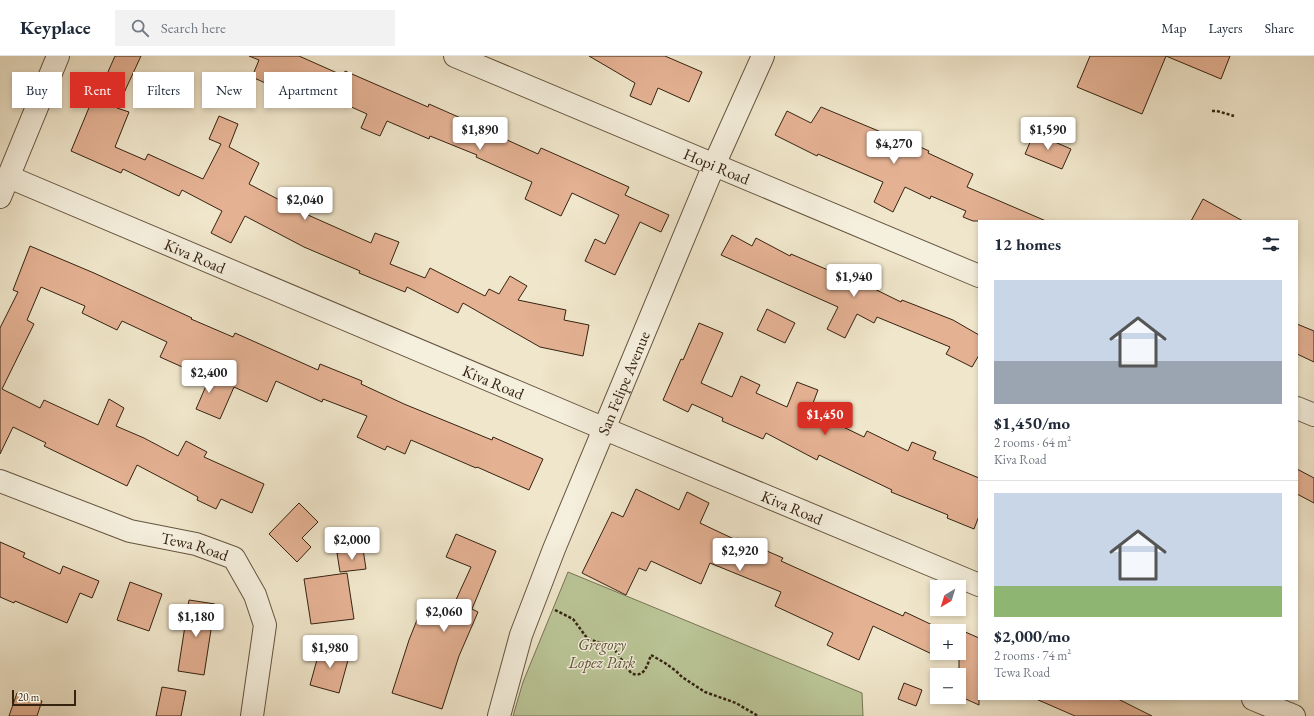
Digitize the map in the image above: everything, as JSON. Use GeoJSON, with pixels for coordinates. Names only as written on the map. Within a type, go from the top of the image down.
{"type":"FeatureCollection","features":[{"type":"Feature","properties":{"kind":"street"},"geometry":{"type":"LineString","coordinates":[[0,197],[58,56]]}},
{"type":"Feature","properties":{"kind":"street","name":"Hopi Road"},"geometry":{"type":"LineString","coordinates":[[455,56],[978,276]]}},
{"type":"Feature","properties":{"kind":"street","name":"San Felipe Avenue"},"geometry":{"type":"LineString","coordinates":[[500,716],[521,635],[554,550],[714,165],[763,56]]}},
{"type":"Feature","properties":{"kind":"street","name":"Kiva Road"},"geometry":{"type":"LineString","coordinates":[[9,177],[605,429],[978,585]]}},
{"type":"Feature","properties":{"kind":"street"},"geometry":{"type":"LineString","coordinates":[[1298,408],[1314,415]]}},
{"type":"Feature","properties":{"kind":"street","name":"Tewa Road"},"geometry":{"type":"LineString","coordinates":[[0,481],[130,531],[196,544],[234,558],[255,595],[264,625],[252,716]]}},
{"type":"Feature","properties":{"kind":"street"},"geometry":{"type":"LineString","coordinates":[[1255,700],[1294,716]]}},
{"type":"Feature","properties":{"kind":"path"},"geometry":{"type":"LineString","coordinates":[[1212,111],[1218,111],[1234,116]]}},
{"type":"Feature","properties":{"kind":"path"},"geometry":{"type":"LineString","coordinates":[[554,609],[574,619],[587,638],[612,646],[631,673],[635,675],[642,674],[646,669],[651,655],[665,663],[682,677],[705,692],[736,703],[758,716]]}},
{"type":"Feature","properties":{"kind":"green space","name":"Gregory Lopez Park"},"geometry":{"type":"Polygon","coordinates":[[[568,572],[862,693],[863,716],[513,716],[523,682],[568,572]]]}},
{"type":"Feature","properties":{"kind":"building"},"geometry":{"type":"Polygon","coordinates":[[[115,56],[141,56],[125,91],[125,72],[108,72],[115,56]]]}},
{"type":"Feature","properties":{"kind":"building"},"geometry":{"type":"Polygon","coordinates":[[[249,56],[299,56],[335,72],[264,72],[264,82],[256,79],[256,72],[254,72],[259,60],[249,56]]]}},
{"type":"Feature","properties":{"kind":"building"},"geometry":{"type":"Polygon","coordinates":[[[589,56],[665,56],[702,72],[689,102],[658,88],[651,105],[630,96],[635,83],[589,56]]]}},
{"type":"Feature","properties":{"kind":"building"},"geometry":{"type":"Polygon","coordinates":[[[1090,56],[1166,56],[1142,114],[1077,87],[1090,56]]]}},
{"type":"Feature","properties":{"kind":"building"},"geometry":{"type":"Polygon","coordinates":[[[1166,56],[1230,56],[1221,79],[1166,56]]]}},
{"type":"Feature","properties":{"kind":"building"},"geometry":{"type":"Polygon","coordinates":[[[352,74],[428,107],[429,104],[538,154],[541,148],[629,187],[625,195],[669,215],[661,232],[640,222],[615,275],[585,261],[595,239],[605,244],[619,215],[572,193],[561,216],[525,199],[532,182],[476,157],[477,155],[430,136],[429,139],[387,121],[380,136],[361,128],[367,114],[352,107],[352,74]]]}},
{"type":"Feature","properties":{"kind":"building"},"geometry":{"type":"Polygon","coordinates":[[[821,107],[905,142],[905,140],[929,151],[928,153],[973,174],[967,187],[1044,220],[973,221],[963,217],[966,211],[931,196],[930,199],[905,187],[893,212],[874,202],[883,182],[818,154],[817,156],[775,135],[787,111],[811,123],[821,107]]]}},
{"type":"Feature","properties":{"kind":"building"},"geometry":{"type":"Polygon","coordinates":[[[89,108],[117,108],[129,112],[115,147],[145,160],[148,154],[203,179],[221,144],[209,139],[219,116],[238,124],[229,147],[259,163],[249,184],[291,206],[290,207],[371,243],[375,233],[399,242],[390,264],[425,278],[430,268],[485,296],[489,289],[499,294],[510,276],[527,286],[518,300],[566,310],[564,320],[589,325],[583,356],[540,347],[463,303],[458,313],[407,287],[405,292],[359,273],[360,271],[304,247],[245,216],[231,243],[211,233],[222,211],[182,190],[179,196],[123,169],[121,173],[71,151],[89,108]]]}},
{"type":"Feature","properties":{"kind":"building"},"geometry":{"type":"Polygon","coordinates":[[[1034,133],[1071,149],[1062,169],[1025,154],[1034,133]]]}},
{"type":"Feature","properties":{"kind":"building"},"geometry":{"type":"Polygon","coordinates":[[[1203,199],[1241,220],[1192,220],[1203,199]]]}},
{"type":"Feature","properties":{"kind":"building"},"geometry":{"type":"Polygon","coordinates":[[[732,235],[752,246],[756,238],[790,256],[791,254],[851,280],[852,278],[901,302],[902,300],[953,320],[978,334],[978,357],[972,367],[946,354],[950,347],[877,317],[874,323],[857,314],[845,338],[827,329],[838,307],[721,255],[732,235]]]}},
{"type":"Feature","properties":{"kind":"building"},"geometry":{"type":"Polygon","coordinates":[[[30,246],[94,273],[192,318],[191,319],[233,337],[235,333],[318,370],[320,364],[362,381],[361,384],[404,404],[492,440],[493,437],[543,459],[529,490],[411,440],[405,454],[387,446],[385,450],[357,437],[367,416],[323,399],[322,402],[276,381],[267,402],[234,387],[220,419],[196,409],[209,379],[160,357],[167,342],[122,321],[117,330],[82,313],[85,306],[41,287],[27,320],[34,324],[2,389],[40,408],[44,400],[98,425],[109,399],[124,408],[116,426],[144,438],[178,456],[186,441],[207,452],[204,457],[264,484],[252,513],[221,499],[216,509],[197,500],[198,497],[137,465],[127,486],[44,446],[46,443],[13,427],[0,454],[0,328],[18,292],[13,290],[30,246]]]}},
{"type":"Feature","properties":{"kind":"building"},"geometry":{"type":"Polygon","coordinates":[[[767,309],[795,323],[785,343],[757,330],[767,309]]]}},
{"type":"Feature","properties":{"kind":"building"},"geometry":{"type":"Polygon","coordinates":[[[699,323],[723,333],[701,383],[732,397],[741,376],[760,385],[756,393],[787,407],[797,382],[818,390],[810,411],[864,437],[867,431],[908,451],[912,442],[936,452],[933,459],[978,478],[978,519],[974,529],[947,518],[948,515],[891,492],[892,490],[819,455],[817,460],[766,433],[763,439],[722,421],[723,418],[692,404],[688,412],[663,400],[681,359],[683,360],[699,323]]]}},
{"type":"Feature","properties":{"kind":"building"},"geometry":{"type":"Polygon","coordinates":[[[1298,324],[1314,331],[1314,362],[1298,354],[1298,324]]]}},
{"type":"Feature","properties":{"kind":"building"},"geometry":{"type":"Polygon","coordinates":[[[1298,470],[1314,478],[1314,503],[1298,495],[1298,470]]]}},
{"type":"Feature","properties":{"kind":"building"},"geometry":{"type":"Polygon","coordinates":[[[636,489],[679,510],[687,492],[709,503],[700,523],[736,540],[737,538],[783,558],[781,561],[903,616],[905,612],[930,624],[930,653],[873,626],[859,660],[827,645],[833,633],[775,606],[781,592],[710,563],[701,584],[651,561],[646,571],[639,568],[626,595],[582,573],[612,512],[623,517],[636,489]]]}},
{"type":"Feature","properties":{"kind":"building"},"geometry":{"type":"Polygon","coordinates":[[[299,503],[318,522],[302,538],[311,547],[297,562],[269,534],[299,503]]]}},
{"type":"Feature","properties":{"kind":"building"},"geometry":{"type":"Polygon","coordinates":[[[456,534],[496,551],[472,609],[478,612],[459,656],[442,709],[392,693],[409,640],[419,615],[440,624],[451,600],[455,602],[471,567],[446,557],[456,534]]]}},
{"type":"Feature","properties":{"kind":"building"},"geometry":{"type":"Polygon","coordinates":[[[0,542],[25,553],[23,557],[60,574],[63,566],[99,581],[92,598],[80,593],[67,623],[15,601],[14,603],[0,597],[0,542]]]}},
{"type":"Feature","properties":{"kind":"building"},"geometry":{"type":"Polygon","coordinates":[[[363,549],[366,569],[340,572],[337,553],[363,549]]]}},
{"type":"Feature","properties":{"kind":"building"},"geometry":{"type":"Polygon","coordinates":[[[347,573],[354,619],[311,624],[304,579],[347,573]]]}},
{"type":"Feature","properties":{"kind":"building"},"geometry":{"type":"Polygon","coordinates":[[[130,582],[162,594],[149,631],[117,620],[130,582]]]}},
{"type":"Feature","properties":{"kind":"building"},"geometry":{"type":"Polygon","coordinates":[[[189,600],[215,604],[204,675],[178,671],[189,600]]]}},
{"type":"Feature","properties":{"kind":"building"},"geometry":{"type":"Polygon","coordinates":[[[966,632],[978,638],[979,705],[966,699],[966,668],[959,668],[959,660],[966,660],[966,632]]]}},
{"type":"Feature","properties":{"kind":"building"},"geometry":{"type":"Polygon","coordinates":[[[321,645],[350,653],[339,693],[310,685],[321,645]]]}},
{"type":"Feature","properties":{"kind":"building"},"geometry":{"type":"Polygon","coordinates":[[[904,683],[922,690],[916,706],[898,699],[904,683]]]}},
{"type":"Feature","properties":{"kind":"building"},"geometry":{"type":"Polygon","coordinates":[[[162,687],[186,691],[181,716],[156,716],[162,687]]]}},
{"type":"Feature","properties":{"kind":"building"},"geometry":{"type":"Polygon","coordinates":[[[17,693],[42,701],[37,716],[9,716],[17,693]]]}},
{"type":"Feature","properties":{"kind":"building"},"geometry":{"type":"Polygon","coordinates":[[[1038,700],[1120,700],[1152,716],[1075,716],[1038,700]]]}}]}
